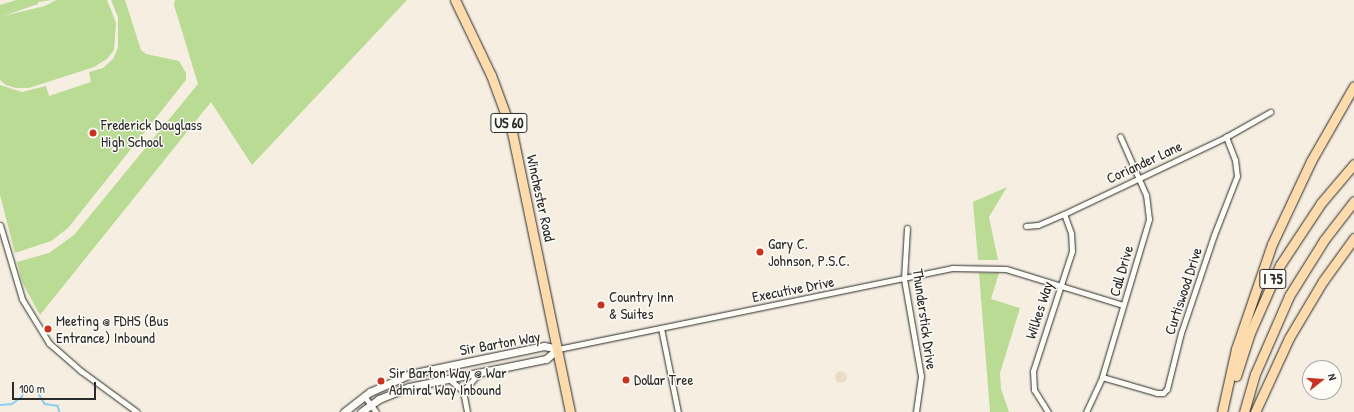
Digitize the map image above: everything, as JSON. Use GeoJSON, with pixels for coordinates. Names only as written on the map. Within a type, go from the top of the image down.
{"type":"FeatureCollection","features":[{"type":"Feature","properties":{"kind":"highway","name":"Winchester Road"},"geometry":{"type":"LineString","coordinates":[[455,0],[491,76],[512,132],[570,412]]}},
{"type":"Feature","properties":{"kind":"highway"},"geometry":{"type":"LineString","coordinates":[[1222,412],[1245,320],[1272,244],[1311,161],[1354,86]]}},
{"type":"Feature","properties":{"kind":"highway","name":"I 75"},"geometry":{"type":"LineString","coordinates":[[1225,412],[1250,333],[1280,265],[1321,202],[1354,164]]}},
{"type":"Feature","properties":{"kind":"highway","name":"I 75"},"geometry":{"type":"LineString","coordinates":[[1244,412],[1255,374],[1288,296],[1324,240],[1354,201]]}},
{"type":"Feature","properties":{"kind":"highway"},"geometry":{"type":"LineString","coordinates":[[1255,412],[1289,338],[1323,281],[1354,238]]}},
{"type":"Feature","properties":{"kind":"main road","name":"Sir Barton Way"},"geometry":{"type":"LineString","coordinates":[[344,412],[364,396],[391,380],[427,369],[544,346],[558,349]]}},
{"type":"Feature","properties":{"kind":"main road","name":"Sir Barton Way"},"geometry":{"type":"LineString","coordinates":[[361,412],[371,405],[409,387],[481,371],[546,359],[558,349]]}},
{"type":"Feature","properties":{"kind":"street","name":"Coriander Lane"},"geometry":{"type":"LineString","coordinates":[[1026,226],[1038,225],[1064,214],[1226,137],[1270,112]]}},
{"type":"Feature","properties":{"kind":"street","name":"Call Drive"},"geometry":{"type":"LineString","coordinates":[[1086,412],[1102,377],[1149,219],[1149,206],[1120,136]]}},
{"type":"Feature","properties":{"kind":"street","name":"Curtiswood Drive"},"geometry":{"type":"LineString","coordinates":[[1102,377],[1156,393],[1163,393],[1167,389],[1181,333],[1214,235],[1237,176],[1235,160],[1226,137]]}},
{"type":"Feature","properties":{"kind":"street","name":"Wilkes Way"},"geometry":{"type":"LineString","coordinates":[[1048,412],[1034,390],[1033,371],[1072,243],[1064,214]]}},
{"type":"Feature","properties":{"kind":"street"},"geometry":{"type":"LineString","coordinates":[[0,225],[20,294],[49,343],[81,371],[137,412]]}},
{"type":"Feature","properties":{"kind":"street","name":"Thunderstick Drive"},"geometry":{"type":"LineString","coordinates":[[907,228],[904,279],[920,358],[920,396],[916,412]]}},
{"type":"Feature","properties":{"kind":"street","name":"Executive Drive"},"geometry":{"type":"LineString","coordinates":[[558,349],[952,268],[992,268],[1020,272],[1123,305]]}},
{"type":"Feature","properties":{"kind":"street"},"geometry":{"type":"LineString","coordinates":[[661,328],[678,412]]}},
{"type":"Feature","properties":{"kind":"street"},"geometry":{"type":"LineString","coordinates":[[463,391],[481,371]]}},
{"type":"Feature","properties":{"kind":"street"},"geometry":{"type":"LineString","coordinates":[[448,378],[463,391],[467,412]]}},
{"type":"Feature","properties":{"kind":"street"},"geometry":{"type":"LineString","coordinates":[[364,396],[376,412]]}},
{"type":"Feature","properties":{"kind":"shaded area"},"geometry":{"type":"Polygon","coordinates":[[[841,371],[845,373],[847,377],[845,381],[841,383],[837,381],[835,377],[837,373],[841,371]]]}},
{"type":"Feature","properties":{"kind":"green space"},"geometry":{"type":"Polygon","coordinates":[[[16,0],[52,0],[38,2],[38,4],[3,16],[45,6],[56,0],[107,0],[116,23],[114,50],[107,59],[94,67],[29,88],[16,88],[6,85],[0,80],[0,5],[16,0]]]}},
{"type":"Feature","properties":{"kind":"green space"},"geometry":{"type":"Polygon","coordinates":[[[111,0],[125,0],[141,50],[146,54],[179,61],[186,73],[186,80],[68,228],[51,241],[15,253],[0,195],[0,85],[22,92],[46,86],[49,96],[91,82],[89,72],[103,68],[113,59],[118,48],[118,17],[111,0]]]}},
{"type":"Feature","properties":{"kind":"green space"},"geometry":{"type":"Polygon","coordinates":[[[175,0],[407,0],[252,165],[211,102],[40,315],[22,282],[17,262],[49,253],[74,235],[198,84],[174,5],[175,0]]]}},
{"type":"Feature","properties":{"kind":"green space"},"geometry":{"type":"Polygon","coordinates":[[[1007,187],[989,217],[998,260],[978,260],[973,202],[1007,187]]]}},
{"type":"Feature","properties":{"kind":"green space"},"geometry":{"type":"Polygon","coordinates":[[[979,273],[999,273],[991,299],[1020,308],[1000,373],[1001,389],[1009,412],[990,412],[979,273]]]}},
{"type":"Feature","properties":{"kind":"waterway"},"geometry":{"type":"LineString","coordinates":[[0,405],[12,404],[22,397],[24,389],[30,388],[36,389],[45,404],[58,406],[60,412]]}},
{"type":"Feature","properties":{"kind":"place","name":"Frederick Douglass High School"},"geometry":{"type":"Point","coordinates":[93,133]}},
{"type":"Feature","properties":{"kind":"place","name":"Gary C. Johnson, P.S.C."},"geometry":{"type":"Point","coordinates":[760,252]}},
{"type":"Feature","properties":{"kind":"place","name":"Country Inn & Suites"},"geometry":{"type":"Point","coordinates":[601,305]}},
{"type":"Feature","properties":{"kind":"place","name":"Meeting @ FDHS (Bus Entrance) Inbound"},"geometry":{"type":"Point","coordinates":[48,329]}},
{"type":"Feature","properties":{"kind":"place","name":"Dollar Tree"},"geometry":{"type":"Point","coordinates":[626,380]}},
{"type":"Feature","properties":{"kind":"place","name":"Sir Barton Way @ War Admiral Way Inbound"},"geometry":{"type":"Point","coordinates":[381,381]}}]}
